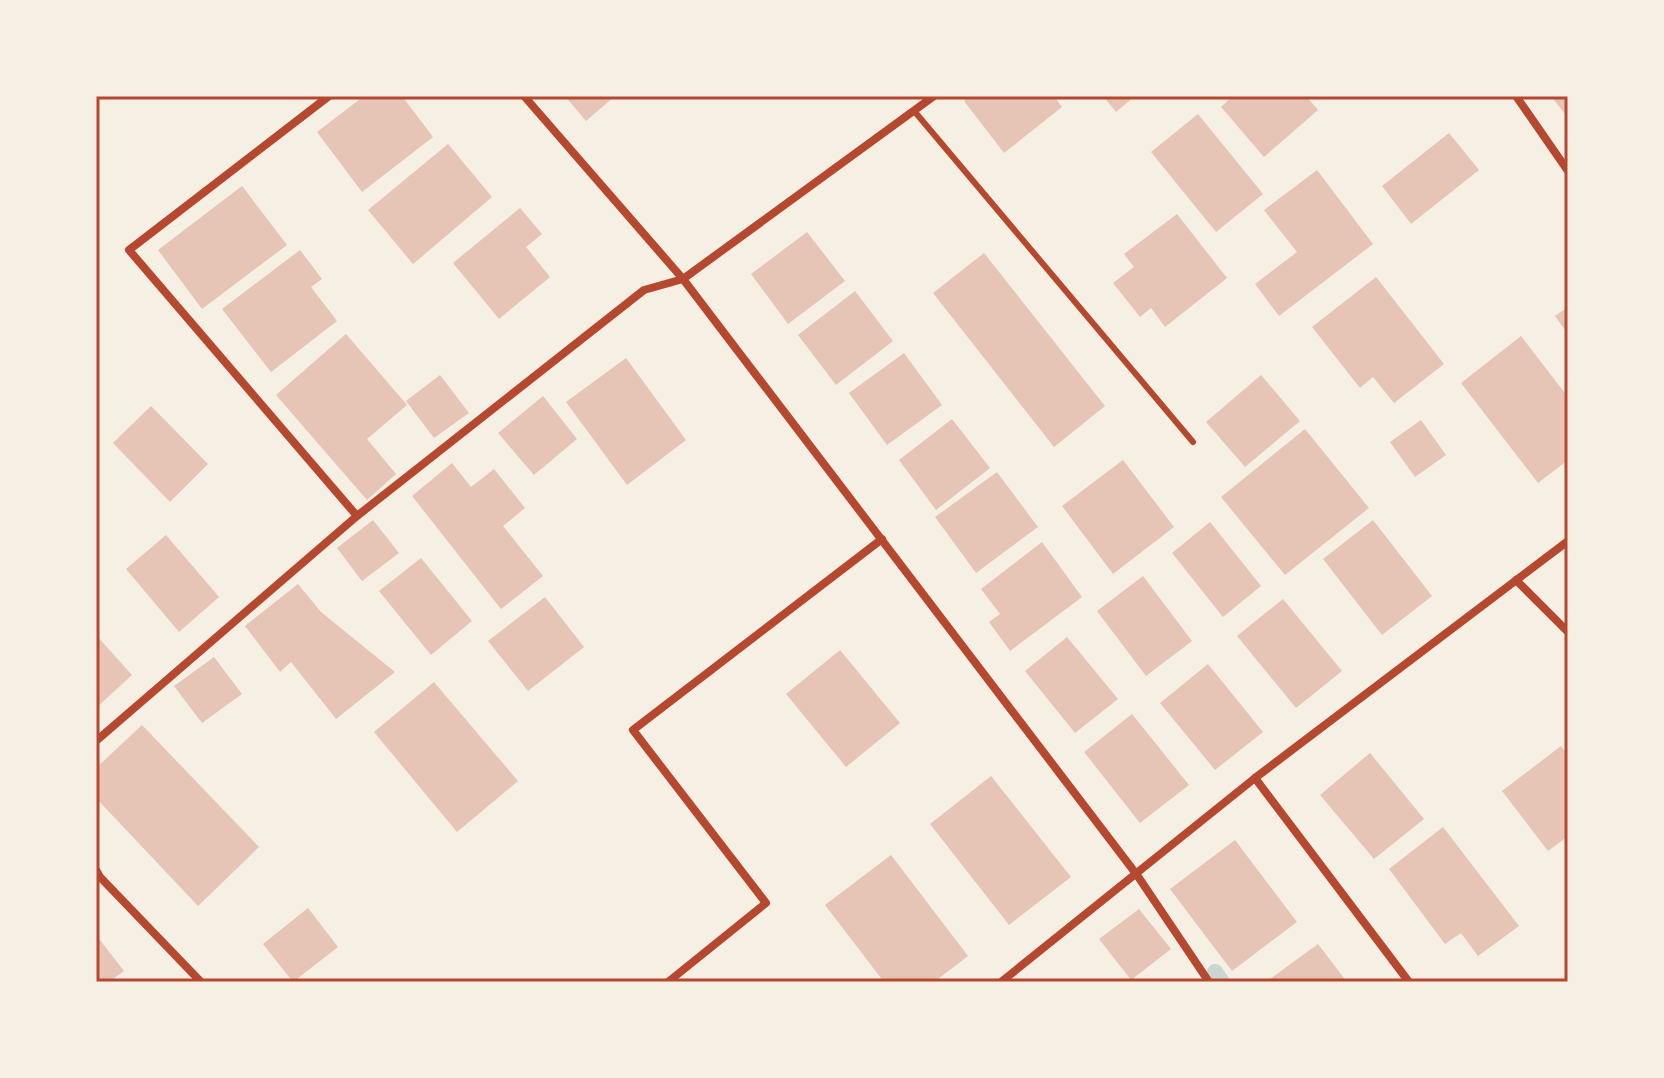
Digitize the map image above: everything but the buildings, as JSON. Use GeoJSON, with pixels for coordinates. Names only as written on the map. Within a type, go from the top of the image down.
{"type":"FeatureCollection","features":[{"type":"Feature","properties":{"kind":"street"},"geometry":{"type":"LineString","coordinates":[[329,96],[129,250],[357,516]]}},
{"type":"Feature","properties":{"kind":"street"},"geometry":{"type":"LineString","coordinates":[[524,96],[683,279],[1137,875],[1209,982]]}},
{"type":"Feature","properties":{"kind":"street"},"geometry":{"type":"LineString","coordinates":[[96,741],[357,516],[644,290],[683,279],[934,96]]}},
{"type":"Feature","properties":{"kind":"street"},"geometry":{"type":"LineString","coordinates":[[1516,96],[1568,171]]}},
{"type":"Feature","properties":{"kind":"street"},"geometry":{"type":"LineString","coordinates":[[668,982],[766,903],[633,730],[882,539]]}},
{"type":"Feature","properties":{"kind":"street"},"geometry":{"type":"LineString","coordinates":[[1001,982],[1255,778],[1568,541]]}},
{"type":"Feature","properties":{"kind":"street"},"geometry":{"type":"LineString","coordinates":[[1516,580],[1568,632]]}},
{"type":"Feature","properties":{"kind":"street"},"geometry":{"type":"LineString","coordinates":[[1255,778],[1409,982]]}},
{"type":"Feature","properties":{"kind":"street"},"geometry":{"type":"LineString","coordinates":[[96,870],[201,982]]}},
{"type":"Feature","properties":{"kind":"lane"},"geometry":{"type":"LineString","coordinates":[[915,112],[1193,442]]}},
{"type":"Feature","properties":{"kind":"waterway"},"geometry":{"type":"LineString","coordinates":[[1215,972],[1222,982]]}}]}
